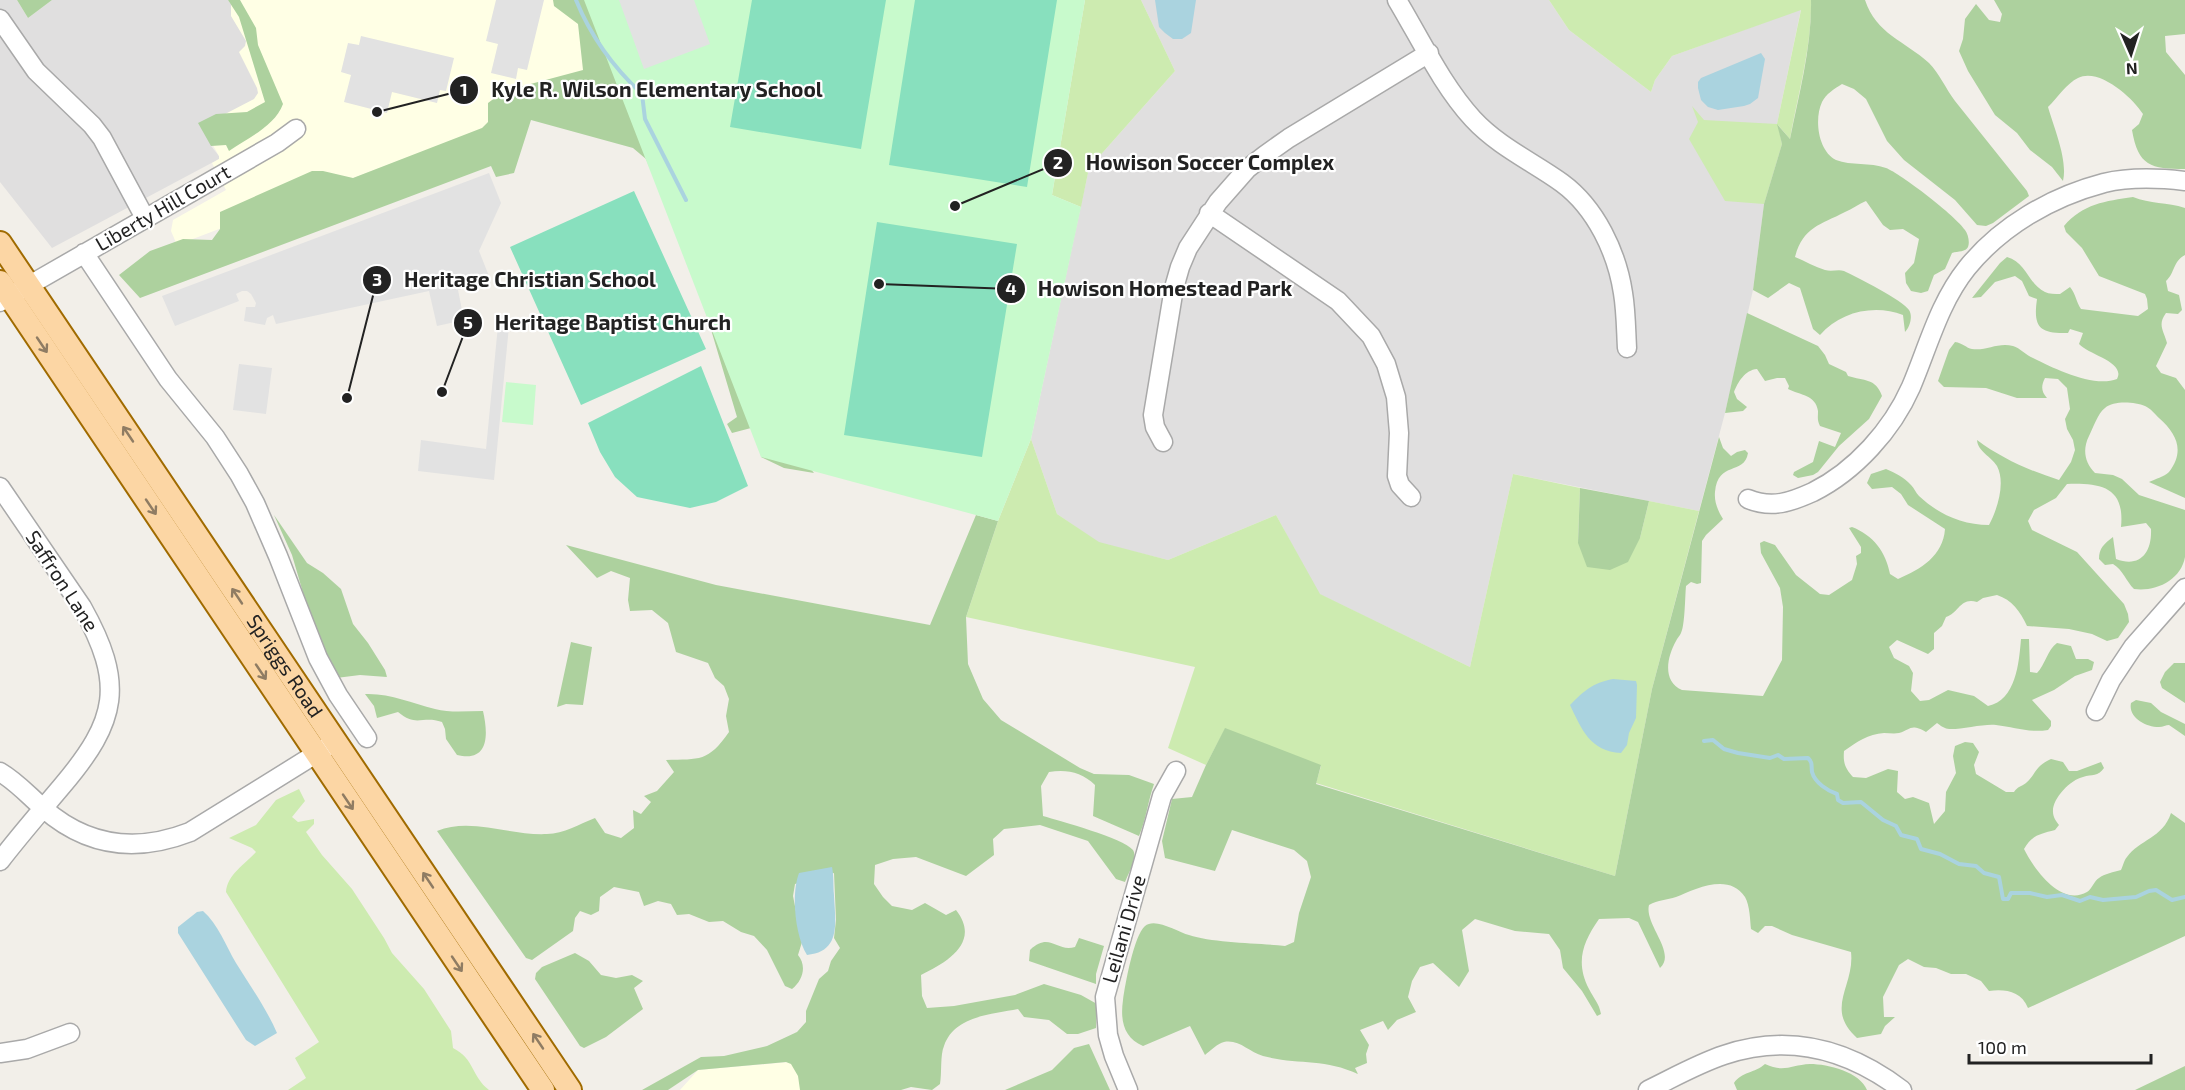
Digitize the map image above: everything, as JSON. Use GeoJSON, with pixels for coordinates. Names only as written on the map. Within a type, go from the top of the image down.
{"type":"FeatureCollection","features":[{"type":"Feature","properties":{"kind":"main road","name":"Spriggs Road"},"geometry":{"type":"LineString","coordinates":[[0,243],[9,292],[543,1090]]}},
{"type":"Feature","properties":{"kind":"main road","name":"Spriggs Road"},"geometry":{"type":"LineString","coordinates":[[9,292],[335,741],[570,1090]]}},
{"type":"Feature","properties":{"kind":"street"},"geometry":{"type":"LineString","coordinates":[[1397,0],[1473,119],[1505,147],[1562,183],[1589,211],[1607,240],[1618,268],[1624,296],[1627,348]]}},
{"type":"Feature","properties":{"kind":"street"},"geometry":{"type":"LineString","coordinates":[[0,19],[36,71],[92,125],[102,138],[145,218]]}},
{"type":"Feature","properties":{"kind":"street"},"geometry":{"type":"LineString","coordinates":[[1163,442],[1155,427],[1153,415],[1174,288],[1188,248],[1209,213],[1228,189],[1265,155],[1429,53]]}},
{"type":"Feature","properties":{"kind":"street","name":"Liberty Hill Court"},"geometry":{"type":"LineString","coordinates":[[9,292],[84,253],[277,143],[296,129]]}},
{"type":"Feature","properties":{"kind":"street"},"geometry":{"type":"LineString","coordinates":[[1748,499],[1759,504],[1790,502],[1822,488],[1858,460],[1886,428],[1911,388],[1951,291],[1966,269],[2003,232],[2050,204],[2105,183],[2133,179],[2185,181]]}},
{"type":"Feature","properties":{"kind":"street"},"geometry":{"type":"LineString","coordinates":[[1209,213],[1328,294],[1348,310],[1371,336],[1386,364],[1396,397],[1399,433],[1397,476],[1400,485],[1411,497]]}},
{"type":"Feature","properties":{"kind":"street","name":"Spriggs Road"},"geometry":{"type":"LineString","coordinates":[[84,253],[168,379],[215,437],[239,474],[255,502],[318,658],[367,738]]}},
{"type":"Feature","properties":{"kind":"street","name":"Saffron Lane"},"geometry":{"type":"LineString","coordinates":[[0,487],[82,607],[100,640],[109,674],[109,709],[97,742],[86,759],[0,861]]}},
{"type":"Feature","properties":{"kind":"street"},"geometry":{"type":"LineString","coordinates":[[2096,711],[2111,680],[2133,647],[2185,588]]}},
{"type":"Feature","properties":{"kind":"street"},"geometry":{"type":"LineString","coordinates":[[0,772],[14,780],[61,822],[99,840],[136,845],[151,844],[172,839],[210,822],[335,741]]}},
{"type":"Feature","properties":{"kind":"street","name":"Leilani Drive"},"geometry":{"type":"LineString","coordinates":[[1128,1090],[1108,1035],[1105,998],[1162,796],[1176,771]]}},
{"type":"Feature","properties":{"kind":"street"},"geometry":{"type":"LineString","coordinates":[[0,1053],[27,1049],[70,1033]]}},
{"type":"Feature","properties":{"kind":"street"},"geometry":{"type":"LineString","coordinates":[[1648,1090],[1725,1055],[1759,1046],[1787,1045],[1827,1050],[1848,1057],[1883,1075],[1902,1090]]}},
{"type":"Feature","properties":{"kind":"shaded area"},"geometry":{"type":"Polygon","coordinates":[[[0,0],[17,0],[28,18],[52,0],[228,0],[239,17],[265,102],[211,146],[219,159],[52,248],[0,182],[0,0]]]}},
{"type":"Feature","properties":{"kind":"shaded area"},"geometry":{"type":"Polygon","coordinates":[[[231,0],[584,0],[614,79],[177,245],[171,231],[173,220],[226,190],[212,163],[219,159],[219,156],[202,126],[254,99],[258,93],[239,52],[245,46],[246,41],[231,16],[231,0]]]}},
{"type":"Feature","properties":{"kind":"shaded area"},"geometry":{"type":"Polygon","coordinates":[[[496,0],[544,0],[527,70],[518,68],[516,79],[491,73],[498,44],[486,41],[496,0]]]}},
{"type":"Feature","properties":{"kind":"shaded area"},"geometry":{"type":"Polygon","coordinates":[[[619,0],[694,0],[710,44],[644,69],[619,0]]]}},
{"type":"Feature","properties":{"kind":"shaded area"},"geometry":{"type":"Polygon","coordinates":[[[1141,0],[1549,0],[1569,30],[1651,92],[1655,80],[1672,56],[1801,9],[1777,124],[1782,144],[1764,204],[1753,290],[1725,413],[1699,511],[1513,474],[1470,667],[1319,594],[1276,515],[1168,560],[1099,543],[1057,514],[1031,439],[1089,168],[1175,71],[1141,0]]]}},
{"type":"Feature","properties":{"kind":"shaded area"},"geometry":{"type":"Polygon","coordinates":[[[361,36],[454,58],[446,91],[440,90],[437,103],[392,92],[387,113],[344,102],[351,75],[341,72],[348,43],[359,45],[361,36]]]}},
{"type":"Feature","properties":{"kind":"shaded area"},"geometry":{"type":"Polygon","coordinates":[[[489,173],[501,203],[479,251],[491,281],[458,290],[464,320],[437,326],[429,291],[276,324],[273,315],[267,318],[265,325],[244,321],[246,307],[255,307],[256,303],[251,294],[242,291],[236,294],[239,301],[175,326],[162,296],[489,173]]]}},
{"type":"Feature","properties":{"kind":"shaded area"},"geometry":{"type":"Polygon","coordinates":[[[499,315],[510,316],[494,480],[418,471],[421,440],[486,449],[499,315]]]}},
{"type":"Feature","properties":{"kind":"shaded area"},"geometry":{"type":"Polygon","coordinates":[[[239,364],[272,368],[266,414],[233,410],[239,364]]]}},
{"type":"Feature","properties":{"kind":"shaded area"},"geometry":{"type":"Polygon","coordinates":[[[801,1061],[801,1090],[680,1090],[698,1070],[801,1061]]]}},
{"type":"Feature","properties":{"kind":"green space"},"geometry":{"type":"Polygon","coordinates":[[[17,0],[52,0],[28,18],[17,0]]]}},
{"type":"Feature","properties":{"kind":"green space"},"geometry":{"type":"Polygon","coordinates":[[[228,0],[240,0],[256,28],[258,45],[283,104],[274,119],[229,151],[226,145],[211,146],[198,123],[216,114],[247,112],[265,102],[239,17],[228,0]]]}},
{"type":"Feature","properties":{"kind":"green space"},"geometry":{"type":"Polygon","coordinates":[[[553,0],[603,0],[796,451],[814,473],[784,468],[761,457],[760,437],[751,428],[732,433],[727,424],[737,417],[693,269],[646,159],[633,148],[531,120],[514,173],[496,177],[491,166],[140,298],[119,275],[150,251],[183,239],[212,240],[220,229],[220,212],[312,171],[323,171],[353,178],[482,128],[488,122],[488,103],[504,91],[583,70],[578,24],[554,6],[553,0]]]}},
{"type":"Feature","properties":{"kind":"green space"},"geometry":{"type":"Polygon","coordinates":[[[584,0],[1085,0],[1052,195],[1081,207],[1031,439],[998,521],[761,457],[584,0]]]}},
{"type":"Feature","properties":{"kind":"green space"},"geometry":{"type":"Polygon","coordinates":[[[752,0],[886,0],[861,149],[730,127],[752,0]]]}},
{"type":"Feature","properties":{"kind":"green space"},"geometry":{"type":"Polygon","coordinates":[[[915,0],[1057,0],[1027,187],[889,165],[915,0]]]}},
{"type":"Feature","properties":{"kind":"green space"},"geometry":{"type":"Polygon","coordinates":[[[1085,0],[1141,0],[1175,71],[1089,168],[1081,207],[1052,195],[1085,0]]]}},
{"type":"Feature","properties":{"kind":"green space"},"geometry":{"type":"Polygon","coordinates":[[[1549,0],[1811,0],[1807,52],[1790,139],[1778,125],[1782,144],[1764,204],[1725,201],[1689,139],[1698,122],[1692,106],[1704,120],[1777,124],[1801,10],[1672,56],[1655,80],[1651,92],[1569,30],[1549,0]]]}},
{"type":"Feature","properties":{"kind":"green space"},"geometry":{"type":"Polygon","coordinates":[[[1811,0],[1865,0],[1870,12],[1884,29],[1933,67],[1955,101],[2029,196],[1993,223],[1986,226],[1977,225],[1955,200],[1904,160],[1887,141],[1866,99],[1854,89],[1842,84],[1826,97],[1820,109],[1818,125],[1825,150],[1830,156],[1842,162],[1880,166],[1893,172],[1940,206],[1960,224],[1968,236],[1967,249],[1952,253],[1945,269],[1934,275],[1928,291],[1921,293],[1911,291],[1906,283],[1905,273],[1914,263],[1919,239],[1903,229],[1890,230],[1883,225],[1866,201],[1820,224],[1803,239],[1795,257],[1825,270],[1844,271],[1879,289],[1905,306],[1911,318],[1905,332],[1903,315],[1869,310],[1837,321],[1820,335],[1813,329],[1800,288],[1789,283],[1768,298],[1753,290],[1764,204],[1782,144],[1777,124],[1790,139],[1807,52],[1811,0]]]}},
{"type":"Feature","properties":{"kind":"green space"},"geometry":{"type":"Polygon","coordinates":[[[1994,0],[2185,0],[2185,34],[2165,36],[2166,52],[2185,75],[2185,169],[2155,166],[2142,158],[2132,130],[2139,124],[2143,114],[2132,100],[2115,86],[2105,80],[2086,76],[2070,83],[2048,107],[2062,154],[2063,181],[2052,167],[2030,150],[2017,133],[1995,115],[1968,71],[1959,51],[1965,19],[1976,4],[1989,20],[2000,22],[2002,14],[1994,0]]]}},
{"type":"Feature","properties":{"kind":"green space"},"geometry":{"type":"Polygon","coordinates":[[[634,191],[706,349],[581,405],[510,247],[634,191]]]}},
{"type":"Feature","properties":{"kind":"green space"},"geometry":{"type":"Polygon","coordinates":[[[2133,197],[2185,208],[2185,255],[2178,260],[2166,281],[2168,291],[2179,295],[2182,310],[2178,314],[2166,313],[2163,317],[2162,328],[2167,343],[2156,366],[2161,373],[2176,378],[2185,390],[2185,498],[2149,482],[2169,472],[2178,450],[2170,430],[2145,406],[2114,404],[2102,410],[2087,441],[2086,456],[2095,473],[2113,475],[2122,479],[2139,495],[2185,510],[2183,565],[2166,583],[2151,588],[2134,589],[2116,566],[2105,565],[2099,559],[2100,552],[2113,537],[2116,559],[2138,560],[2147,551],[2151,529],[2146,523],[2121,527],[2119,503],[2108,490],[2090,485],[2067,484],[2056,498],[2034,510],[2028,521],[2032,530],[2077,552],[2124,604],[2129,622],[2118,638],[2107,641],[2092,634],[2069,629],[2027,626],[2015,607],[1997,595],[1977,602],[1963,603],[1946,617],[1942,626],[1934,633],[1934,649],[1928,654],[1897,640],[1889,647],[1894,658],[1909,666],[1913,673],[1911,691],[1920,701],[1929,700],[1948,690],[1974,696],[1988,706],[2005,696],[2010,688],[2017,669],[2021,639],[2029,639],[2030,672],[2037,673],[2057,643],[2071,646],[2076,659],[2088,659],[2094,662],[2092,670],[2075,676],[2054,690],[2032,700],[2051,721],[2048,730],[1991,725],[1949,729],[1937,723],[1926,732],[1911,728],[1899,733],[1884,733],[1868,737],[1844,751],[1844,759],[1846,768],[1853,777],[1866,778],[1888,769],[1898,771],[1897,792],[1905,799],[1913,797],[1929,803],[1934,824],[1945,811],[1946,792],[1956,773],[1953,756],[1955,746],[1965,742],[1973,743],[1979,752],[1974,765],[1976,774],[2006,792],[2014,792],[2030,779],[2041,765],[2051,759],[2063,762],[2069,771],[2077,771],[2101,762],[2104,768],[2099,773],[2078,779],[2068,786],[2055,801],[2053,812],[2059,825],[2055,830],[2033,838],[2024,849],[2034,866],[2050,884],[2058,890],[2077,895],[2089,891],[2101,877],[2121,870],[2132,851],[2157,833],[2171,813],[2185,823],[2185,936],[2028,1008],[2021,998],[2012,992],[1989,991],[1981,981],[1966,974],[1951,974],[1936,968],[1924,967],[1908,959],[1899,965],[1883,997],[1884,1017],[1895,1017],[1885,1026],[1881,1034],[1857,1038],[1847,1027],[1842,1007],[1851,964],[1851,952],[1792,935],[1772,926],[1765,926],[1758,933],[1751,929],[1750,913],[1745,897],[1738,889],[1721,884],[1702,887],[1649,905],[1651,921],[1665,954],[1660,968],[1638,922],[1629,918],[1599,919],[1585,944],[1582,961],[1585,979],[1600,1010],[1601,1014],[1597,1016],[1582,991],[1563,968],[1560,950],[1549,934],[1515,931],[1475,919],[1462,930],[1469,971],[1459,987],[1433,963],[1420,967],[1412,981],[1408,997],[1416,1012],[1397,1020],[1388,1030],[1383,1021],[1360,1030],[1369,1045],[1366,1054],[1367,1063],[1355,1068],[1358,1074],[1334,1066],[1263,1056],[1234,1042],[1219,1044],[1205,1055],[1190,1026],[1143,1046],[1131,1038],[1123,1022],[1123,1000],[1134,949],[1145,926],[1155,923],[1199,938],[1223,941],[1285,946],[1294,942],[1299,913],[1311,877],[1307,861],[1294,850],[1232,830],[1215,871],[1165,858],[1162,841],[1172,799],[1192,797],[1225,728],[1321,765],[1316,784],[1615,876],[1652,689],[1719,437],[1723,448],[1731,456],[1745,450],[1748,453],[1742,464],[1726,472],[1717,482],[1715,499],[1723,519],[1702,541],[1701,583],[1691,582],[1686,586],[1682,629],[1670,654],[1669,675],[1671,681],[1682,690],[1763,696],[1782,660],[1783,607],[1780,588],[1761,553],[1760,543],[1764,541],[1775,545],[1796,575],[1820,594],[1829,595],[1852,580],[1857,564],[1856,556],[1861,553],[1861,547],[1849,528],[1859,530],[1877,545],[1885,558],[1890,574],[1898,579],[1922,566],[1940,547],[1945,529],[1908,505],[1901,494],[1892,487],[1872,489],[1867,483],[1871,474],[1886,469],[1905,480],[1919,496],[1942,513],[1960,521],[1989,525],[1995,512],[2001,480],[1997,466],[1982,451],[1977,440],[2016,463],[2059,480],[2071,462],[2075,450],[2065,419],[2070,409],[2067,388],[2058,379],[2045,378],[2042,388],[2047,398],[2017,398],[1986,388],[1944,387],[1938,381],[1949,350],[1955,342],[1972,349],[2002,345],[2013,346],[2030,357],[2075,376],[2097,381],[2117,379],[2118,373],[2112,363],[2079,344],[2083,333],[2070,329],[2068,333],[2050,332],[2040,327],[2036,316],[2037,299],[2029,296],[2022,281],[2015,276],[1995,282],[1981,297],[1972,298],[2007,257],[2019,264],[2035,284],[2045,292],[2060,294],[2070,287],[2081,309],[2138,316],[2148,309],[2145,294],[2099,276],[2082,248],[2066,232],[2064,226],[2087,208],[2104,202],[2133,197]]]}},
{"type":"Feature","properties":{"kind":"green space"},"geometry":{"type":"Polygon","coordinates":[[[877,222],[1017,244],[982,457],[844,435],[877,222]]]}},
{"type":"Feature","properties":{"kind":"green space"},"geometry":{"type":"Polygon","coordinates":[[[1747,313],[1818,346],[1829,364],[1846,372],[1848,376],[1873,383],[1882,396],[1869,419],[1839,446],[1813,475],[1798,478],[1793,475],[1794,472],[1813,462],[1819,441],[1835,447],[1841,433],[1820,426],[1817,406],[1807,396],[1788,389],[1785,378],[1765,381],[1757,369],[1749,372],[1734,392],[1737,399],[1747,407],[1743,411],[1725,413],[1747,313]]]}},
{"type":"Feature","properties":{"kind":"green space"},"geometry":{"type":"Polygon","coordinates":[[[701,366],[748,486],[716,502],[690,508],[637,497],[615,477],[600,452],[588,423],[701,366]]]}},
{"type":"Feature","properties":{"kind":"green space"},"geometry":{"type":"Polygon","coordinates":[[[506,382],[536,385],[533,425],[502,422],[506,382]]]}},
{"type":"Feature","properties":{"kind":"green space"},"geometry":{"type":"Polygon","coordinates":[[[1031,439],[1057,514],[1099,542],[1168,560],[1276,515],[1320,594],[1470,667],[1513,474],[1580,488],[1578,543],[1640,538],[1649,501],[1699,511],[1652,689],[1615,876],[1316,783],[1321,766],[1225,729],[1206,765],[1168,748],[1195,667],[966,617],[998,521],[1031,439]]]}},
{"type":"Feature","properties":{"kind":"green space"},"geometry":{"type":"Polygon","coordinates":[[[1580,488],[1649,501],[1640,538],[1628,562],[1610,570],[1587,567],[1578,543],[1580,488]]]}},
{"type":"Feature","properties":{"kind":"green space"},"geometry":{"type":"Polygon","coordinates":[[[274,515],[307,563],[341,589],[353,624],[368,643],[387,677],[360,675],[336,678],[311,620],[292,555],[274,515]]]}},
{"type":"Feature","properties":{"kind":"green space"},"geometry":{"type":"Polygon","coordinates":[[[976,515],[998,521],[966,617],[968,664],[983,699],[1001,720],[1080,768],[1094,774],[1129,775],[1154,784],[1139,836],[1093,816],[1095,785],[1085,777],[1068,771],[1049,772],[1041,786],[1043,816],[1091,830],[1127,845],[1133,850],[1133,862],[1125,882],[1116,879],[1088,841],[1040,825],[1004,829],[993,839],[994,855],[966,876],[916,857],[893,859],[875,865],[874,884],[892,906],[912,910],[925,903],[946,915],[956,910],[963,921],[965,932],[958,950],[941,964],[921,975],[922,996],[927,1008],[954,1006],[1015,995],[1044,984],[1081,995],[1097,1004],[1096,1028],[1078,1034],[1067,1034],[1049,1020],[1024,1017],[1018,1009],[975,1018],[956,1028],[949,1036],[943,1050],[940,1084],[932,1090],[911,1087],[901,1090],[800,1090],[798,1076],[791,1064],[786,1062],[698,1070],[668,1090],[642,1090],[701,1057],[724,1056],[767,1046],[797,1032],[806,1022],[806,1011],[819,979],[828,971],[831,961],[840,948],[834,938],[836,920],[834,873],[795,884],[793,896],[802,942],[798,955],[803,968],[801,977],[792,989],[785,986],[767,950],[754,936],[741,932],[723,921],[709,922],[689,914],[677,915],[671,904],[658,901],[644,906],[639,892],[614,887],[600,897],[599,911],[591,915],[580,911],[575,918],[573,931],[532,960],[526,958],[437,831],[450,827],[477,826],[533,834],[553,834],[595,818],[605,833],[621,838],[634,828],[633,810],[641,814],[651,802],[644,796],[657,791],[674,772],[666,760],[695,759],[709,754],[729,732],[726,716],[729,699],[724,686],[715,678],[708,663],[676,652],[668,623],[652,610],[630,611],[628,600],[630,578],[611,571],[597,578],[566,545],[716,585],[930,625],[976,515]]]}},
{"type":"Feature","properties":{"kind":"green space"},"geometry":{"type":"Polygon","coordinates":[[[571,642],[592,647],[583,705],[566,704],[557,707],[571,642]]]}},
{"type":"Feature","properties":{"kind":"green space"},"geometry":{"type":"Polygon","coordinates":[[[2174,663],[2185,663],[2185,703],[2162,688],[2160,682],[2165,672],[2174,663]]]}},
{"type":"Feature","properties":{"kind":"green space"},"geometry":{"type":"Polygon","coordinates":[[[365,694],[392,697],[441,710],[483,711],[486,728],[484,744],[476,755],[457,755],[446,739],[442,722],[410,719],[398,712],[377,718],[374,706],[365,694]]]}},
{"type":"Feature","properties":{"kind":"green space"},"geometry":{"type":"Polygon","coordinates":[[[2136,700],[2151,703],[2161,712],[2185,724],[2185,736],[2169,725],[2154,727],[2143,723],[2132,713],[2131,703],[2136,700]]]}},
{"type":"Feature","properties":{"kind":"green space"},"geometry":{"type":"Polygon","coordinates":[[[299,789],[305,801],[292,817],[298,822],[314,819],[314,824],[306,832],[322,855],[352,889],[392,953],[424,989],[451,1031],[453,1048],[465,1057],[483,1085],[489,1090],[288,1090],[306,1078],[295,1058],[319,1042],[226,892],[233,875],[256,852],[229,838],[256,825],[276,800],[299,789]]]}},
{"type":"Feature","properties":{"kind":"green space"},"geometry":{"type":"Polygon","coordinates":[[[1079,938],[1104,946],[1096,974],[1096,984],[1029,961],[1030,950],[1043,942],[1069,948],[1075,947],[1079,938]]]}},
{"type":"Feature","properties":{"kind":"green space"},"geometry":{"type":"Polygon","coordinates":[[[575,953],[589,961],[601,975],[616,978],[632,975],[643,981],[634,988],[643,1009],[606,1037],[584,1048],[580,1046],[535,979],[536,973],[542,967],[575,953]]]}},
{"type":"Feature","properties":{"kind":"green space"},"geometry":{"type":"Polygon","coordinates":[[[1089,1044],[1110,1090],[1005,1090],[1052,1070],[1074,1048],[1089,1044]]]}},
{"type":"Feature","properties":{"kind":"green space"},"geometry":{"type":"Polygon","coordinates":[[[1765,1064],[1777,1068],[1810,1064],[1834,1067],[1858,1078],[1867,1090],[1737,1090],[1734,1083],[1737,1079],[1765,1064]]]}},
{"type":"Feature","properties":{"kind":"green space"},"geometry":{"type":"Polygon","coordinates":[[[2185,1066],[2185,1090],[2135,1090],[2185,1066]]]}},
{"type":"Feature","properties":{"kind":"water"},"geometry":{"type":"Polygon","coordinates":[[[1155,0],[1196,0],[1191,33],[1182,39],[1173,39],[1165,33],[1159,27],[1155,0]]]}},
{"type":"Feature","properties":{"kind":"water"},"geometry":{"type":"Polygon","coordinates":[[[1761,53],[1765,59],[1758,98],[1744,106],[1718,110],[1708,107],[1701,100],[1698,82],[1701,78],[1761,53]]]}},
{"type":"Feature","properties":{"kind":"water"},"geometry":{"type":"Polygon","coordinates":[[[1613,679],[1636,681],[1637,685],[1636,718],[1629,733],[1627,745],[1621,753],[1594,744],[1583,731],[1570,705],[1589,688],[1613,679]]]}},
{"type":"Feature","properties":{"kind":"water"},"geometry":{"type":"Polygon","coordinates":[[[832,867],[834,934],[826,948],[818,953],[807,955],[797,926],[795,892],[799,873],[832,867]]]}},
{"type":"Feature","properties":{"kind":"water"},"geometry":{"type":"Polygon","coordinates":[[[203,911],[217,929],[277,1033],[255,1046],[246,1040],[178,933],[178,927],[197,912],[203,911]]]}},
{"type":"Feature","properties":{"kind":"waterway"},"geometry":{"type":"LineString","coordinates":[[576,0],[604,51],[642,94],[645,119],[686,200]]}},
{"type":"Feature","properties":{"kind":"waterway"},"geometry":{"type":"LineString","coordinates":[[1704,741],[1713,740],[1724,749],[1738,753],[1770,758],[1778,755],[1784,759],[1808,758],[1816,780],[1826,789],[1837,794],[1838,800],[1843,803],[1861,802],[1883,820],[1896,826],[1901,835],[1917,839],[1921,849],[1940,854],[1959,864],[1976,866],[1984,873],[1999,877],[2003,899],[2008,899],[2011,893],[2030,893],[2047,897],[2062,895],[2080,901],[2090,897],[2103,900],[2136,897],[2156,890],[2172,900],[2185,897]]}},
{"type":"Feature","properties":{"kind":"place","name":"Kyle R. Wilson Elementary School"},"geometry":{"type":"Point","coordinates":[377,112]}},
{"type":"Feature","properties":{"kind":"place","name":"Howison Soccer Complex"},"geometry":{"type":"Point","coordinates":[955,206]}},
{"type":"Feature","properties":{"kind":"place","name":"Howison Homestead Park"},"geometry":{"type":"Point","coordinates":[879,284]}},
{"type":"Feature","properties":{"kind":"place","name":"Heritage Baptist Church"},"geometry":{"type":"Point","coordinates":[442,392]}},
{"type":"Feature","properties":{"kind":"place","name":"Heritage Christian School"},"geometry":{"type":"Point","coordinates":[347,398]}}]}
